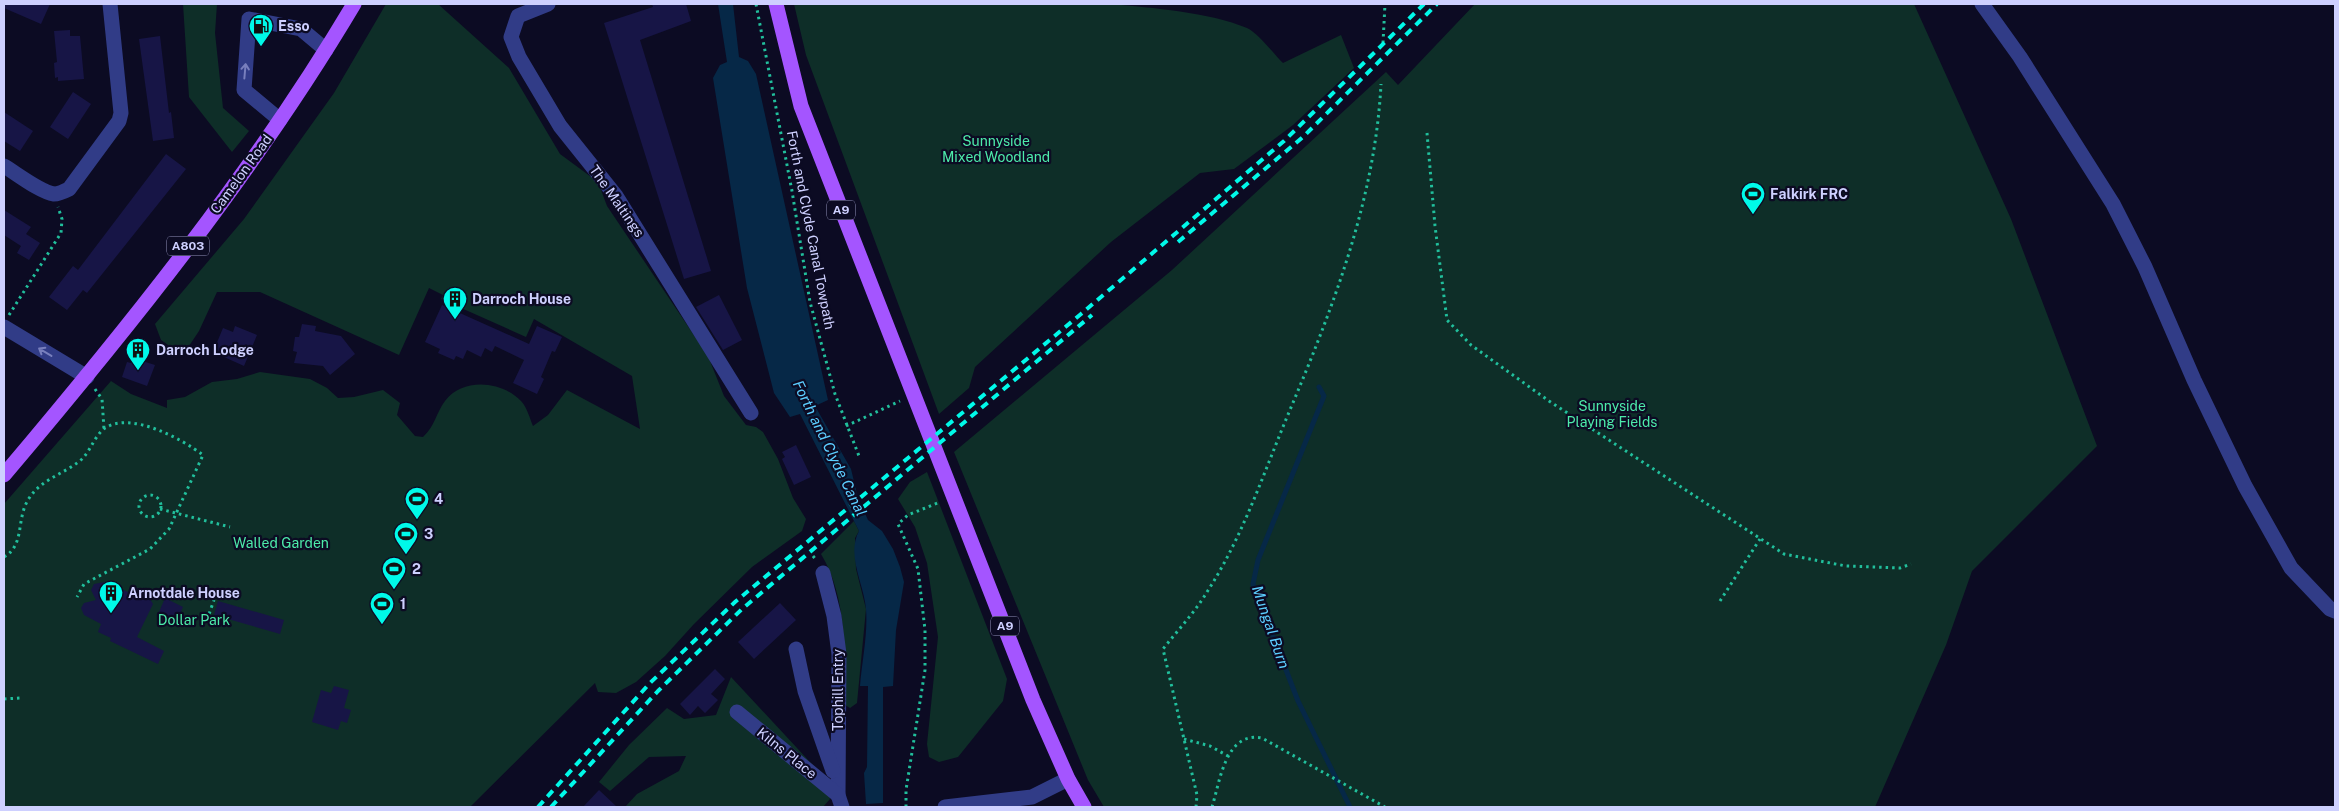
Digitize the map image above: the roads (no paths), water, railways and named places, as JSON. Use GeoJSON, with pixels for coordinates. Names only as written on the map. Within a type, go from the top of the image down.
{"type":"FeatureCollection","features":[{"type":"Feature","properties":{"kind":"main road","name":"Camelon Road"},"geometry":{"type":"LineString","coordinates":[[4,475],[87,377],[171,268],[280,120],[354,4]]}},
{"type":"Feature","properties":{"kind":"main road","name":"A9"},"geometry":{"type":"LineString","coordinates":[[776,4],[801,106],[1033,700],[1068,779],[1084,807]]}},
{"type":"Feature","properties":{"kind":"street"},"geometry":{"type":"LineString","coordinates":[[4,166],[54,194],[69,189],[119,121],[121,113],[110,4]]}},
{"type":"Feature","properties":{"kind":"street","name":"The Maltings"},"geometry":{"type":"LineString","coordinates":[[548,4],[518,16],[511,37],[519,57],[560,126],[616,196],[751,413]]}},
{"type":"Feature","properties":{"kind":"street"},"geometry":{"type":"LineString","coordinates":[[1982,4],[2020,57],[2114,204],[2145,267],[2194,380],[2245,486],[2291,568],[2330,609],[2335,611]]}},
{"type":"Feature","properties":{"kind":"street"},"geometry":{"type":"LineString","coordinates":[[280,120],[244,90],[250,19],[301,29],[326,50]]}},
{"type":"Feature","properties":{"kind":"street"},"geometry":{"type":"LineString","coordinates":[[6,322],[87,377]]}},
{"type":"Feature","properties":{"kind":"street","name":"Tophill Entry"},"geometry":{"type":"LineString","coordinates":[[823,573],[834,616],[839,654],[840,801]]}},
{"type":"Feature","properties":{"kind":"street"},"geometry":{"type":"LineString","coordinates":[[796,649],[805,691],[830,758],[840,801]]}},
{"type":"Feature","properties":{"kind":"street","name":"Kilns Place"},"geometry":{"type":"LineString","coordinates":[[737,712],[840,801]]}},
{"type":"Feature","properties":{"kind":"street"},"geometry":{"type":"LineString","coordinates":[[945,807],[1032,798],[1068,779]]}},
{"type":"Feature","properties":{"kind":"water","name":"Forth and Clyde Canal"},"geometry":{"type":"Polygon","coordinates":[[[718,4],[733,4],[739,57],[748,61],[756,74],[828,400],[815,406],[851,469],[858,498],[868,520],[882,531],[893,549],[904,582],[896,630],[893,686],[883,687],[883,803],[866,804],[864,773],[867,767],[868,686],[860,686],[866,638],[866,609],[854,550],[855,540],[859,531],[800,414],[790,417],[774,393],[747,288],[713,78],[720,65],[727,62],[718,4]]]}},
{"type":"Feature","properties":{"kind":"waterway","name":"Mungal Burn"},"geometry":{"type":"LineString","coordinates":[[1319,387],[1324,396],[1258,560],[1253,584],[1298,701],[1350,807]]}},
{"type":"Feature","properties":{"kind":"railway"},"geometry":{"type":"LineString","coordinates":[[538,807],[650,683],[735,602],[1081,314],[1284,141],[1424,4]]}},
{"type":"Feature","properties":{"kind":"railway"},"geometry":{"type":"LineString","coordinates":[[1178,242],[1303,137],[1437,4]]}},
{"type":"Feature","properties":{"kind":"railway"},"geometry":{"type":"LineString","coordinates":[[551,807],[658,691],[742,609],[1092,315]]}},
{"type":"Feature","properties":{"kind":"place","name":"Esso"},"geometry":{"type":"Point","coordinates":[261,47]}},
{"type":"Feature","properties":{"kind":"place","name":"Falkirk FRC"},"geometry":{"type":"Point","coordinates":[1753,215]}},
{"type":"Feature","properties":{"kind":"place","name":"Darroch House"},"geometry":{"type":"Point","coordinates":[455,320]}},
{"type":"Feature","properties":{"kind":"place","name":"Darroch Lodge"},"geometry":{"type":"Point","coordinates":[138,371]}},
{"type":"Feature","properties":{"kind":"place","name":"4"},"geometry":{"type":"Point","coordinates":[417,520]}},
{"type":"Feature","properties":{"kind":"place","name":"3"},"geometry":{"type":"Point","coordinates":[406,555]}},
{"type":"Feature","properties":{"kind":"place","name":"2"},"geometry":{"type":"Point","coordinates":[394,590]}},
{"type":"Feature","properties":{"kind":"place","name":"Arnotdale House"},"geometry":{"type":"Point","coordinates":[111,614]}},
{"type":"Feature","properties":{"kind":"place","name":"1"},"geometry":{"type":"Point","coordinates":[382,625]}},
{"type":"Feature","properties":{"kind":"park label","name":"Sunnyside Mixed Woodland"},"geometry":{"type":"Point","coordinates":[996,150]}},
{"type":"Feature","properties":{"kind":"park label","name":"Sunnyside Playing Fields"},"geometry":{"type":"Point","coordinates":[1612,414]}},
{"type":"Feature","properties":{"kind":"park label","name":"Walled Garden"},"geometry":{"type":"Point","coordinates":[281,543]}},
{"type":"Feature","properties":{"kind":"park label","name":"Dollar Park"},"geometry":{"type":"Point","coordinates":[194,620]}}]}
